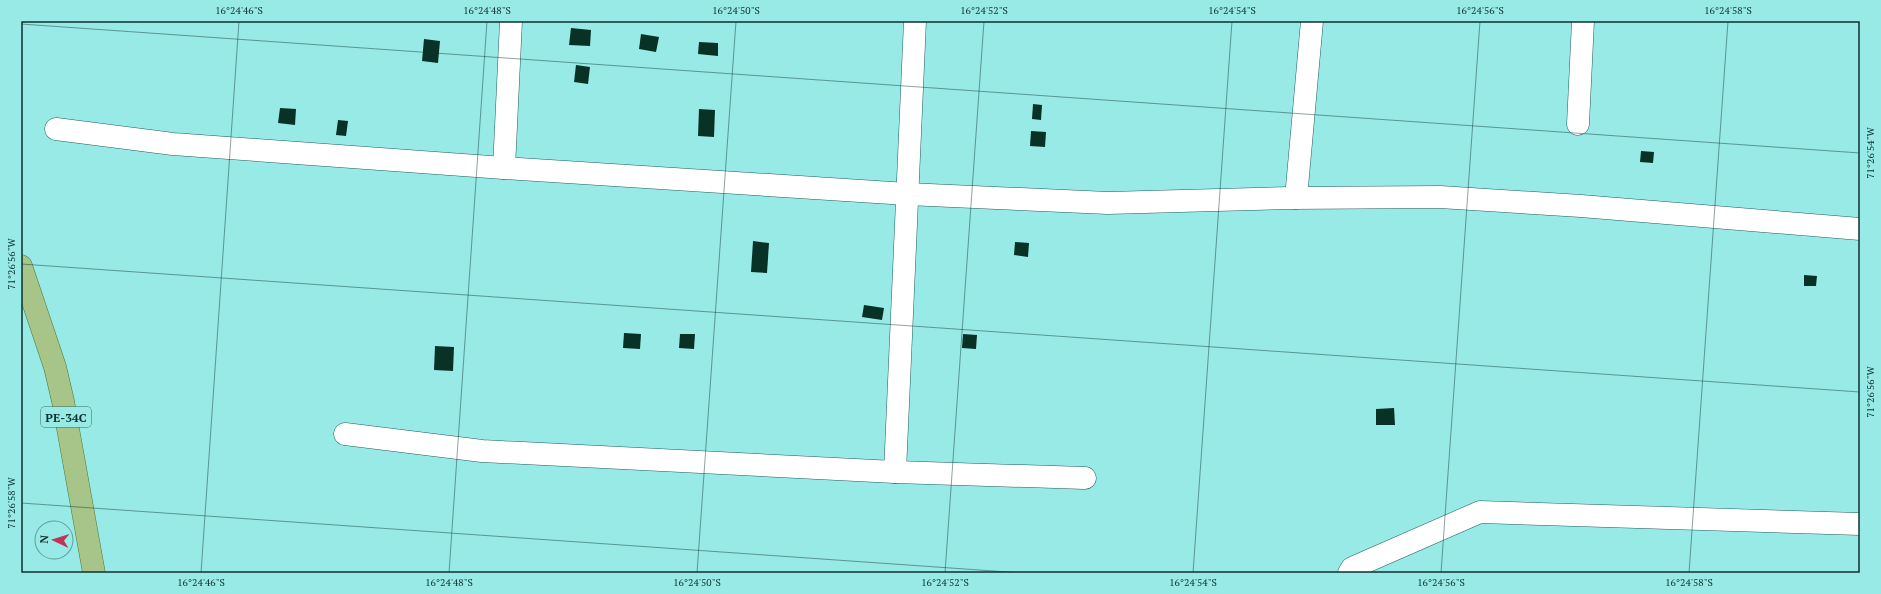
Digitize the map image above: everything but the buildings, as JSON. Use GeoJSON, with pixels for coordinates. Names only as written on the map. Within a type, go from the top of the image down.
{"type":"FeatureCollection","features":[{"type":"Feature","properties":{"kind":"main road","name":"PE-34C"},"geometry":{"type":"LineString","coordinates":[[21,266],[54,367],[63,402],[94,573]]}},
{"type":"Feature","properties":{"kind":"street"},"geometry":{"type":"LineString","coordinates":[[504,168],[511,21]]}},
{"type":"Feature","properties":{"kind":"street"},"geometry":{"type":"LineString","coordinates":[[895,472],[915,21]]}},
{"type":"Feature","properties":{"kind":"street"},"geometry":{"type":"LineString","coordinates":[[1296,198],[1312,21]]}},
{"type":"Feature","properties":{"kind":"street"},"geometry":{"type":"LineString","coordinates":[[1578,124],[1583,21]]}},
{"type":"Feature","properties":{"kind":"street"},"geometry":{"type":"LineString","coordinates":[[56,129],[173,144],[504,168],[907,194],[1108,203],[1296,198],[1440,197],[1581,206],[1860,229]]}},
{"type":"Feature","properties":{"kind":"street"},"geometry":{"type":"LineString","coordinates":[[346,434],[482,451],[895,472],[1085,478]]}},
{"type":"Feature","properties":{"kind":"street"},"geometry":{"type":"LineString","coordinates":[[1349,573],[1352,568],[1480,512],[1860,524]]}}]}
